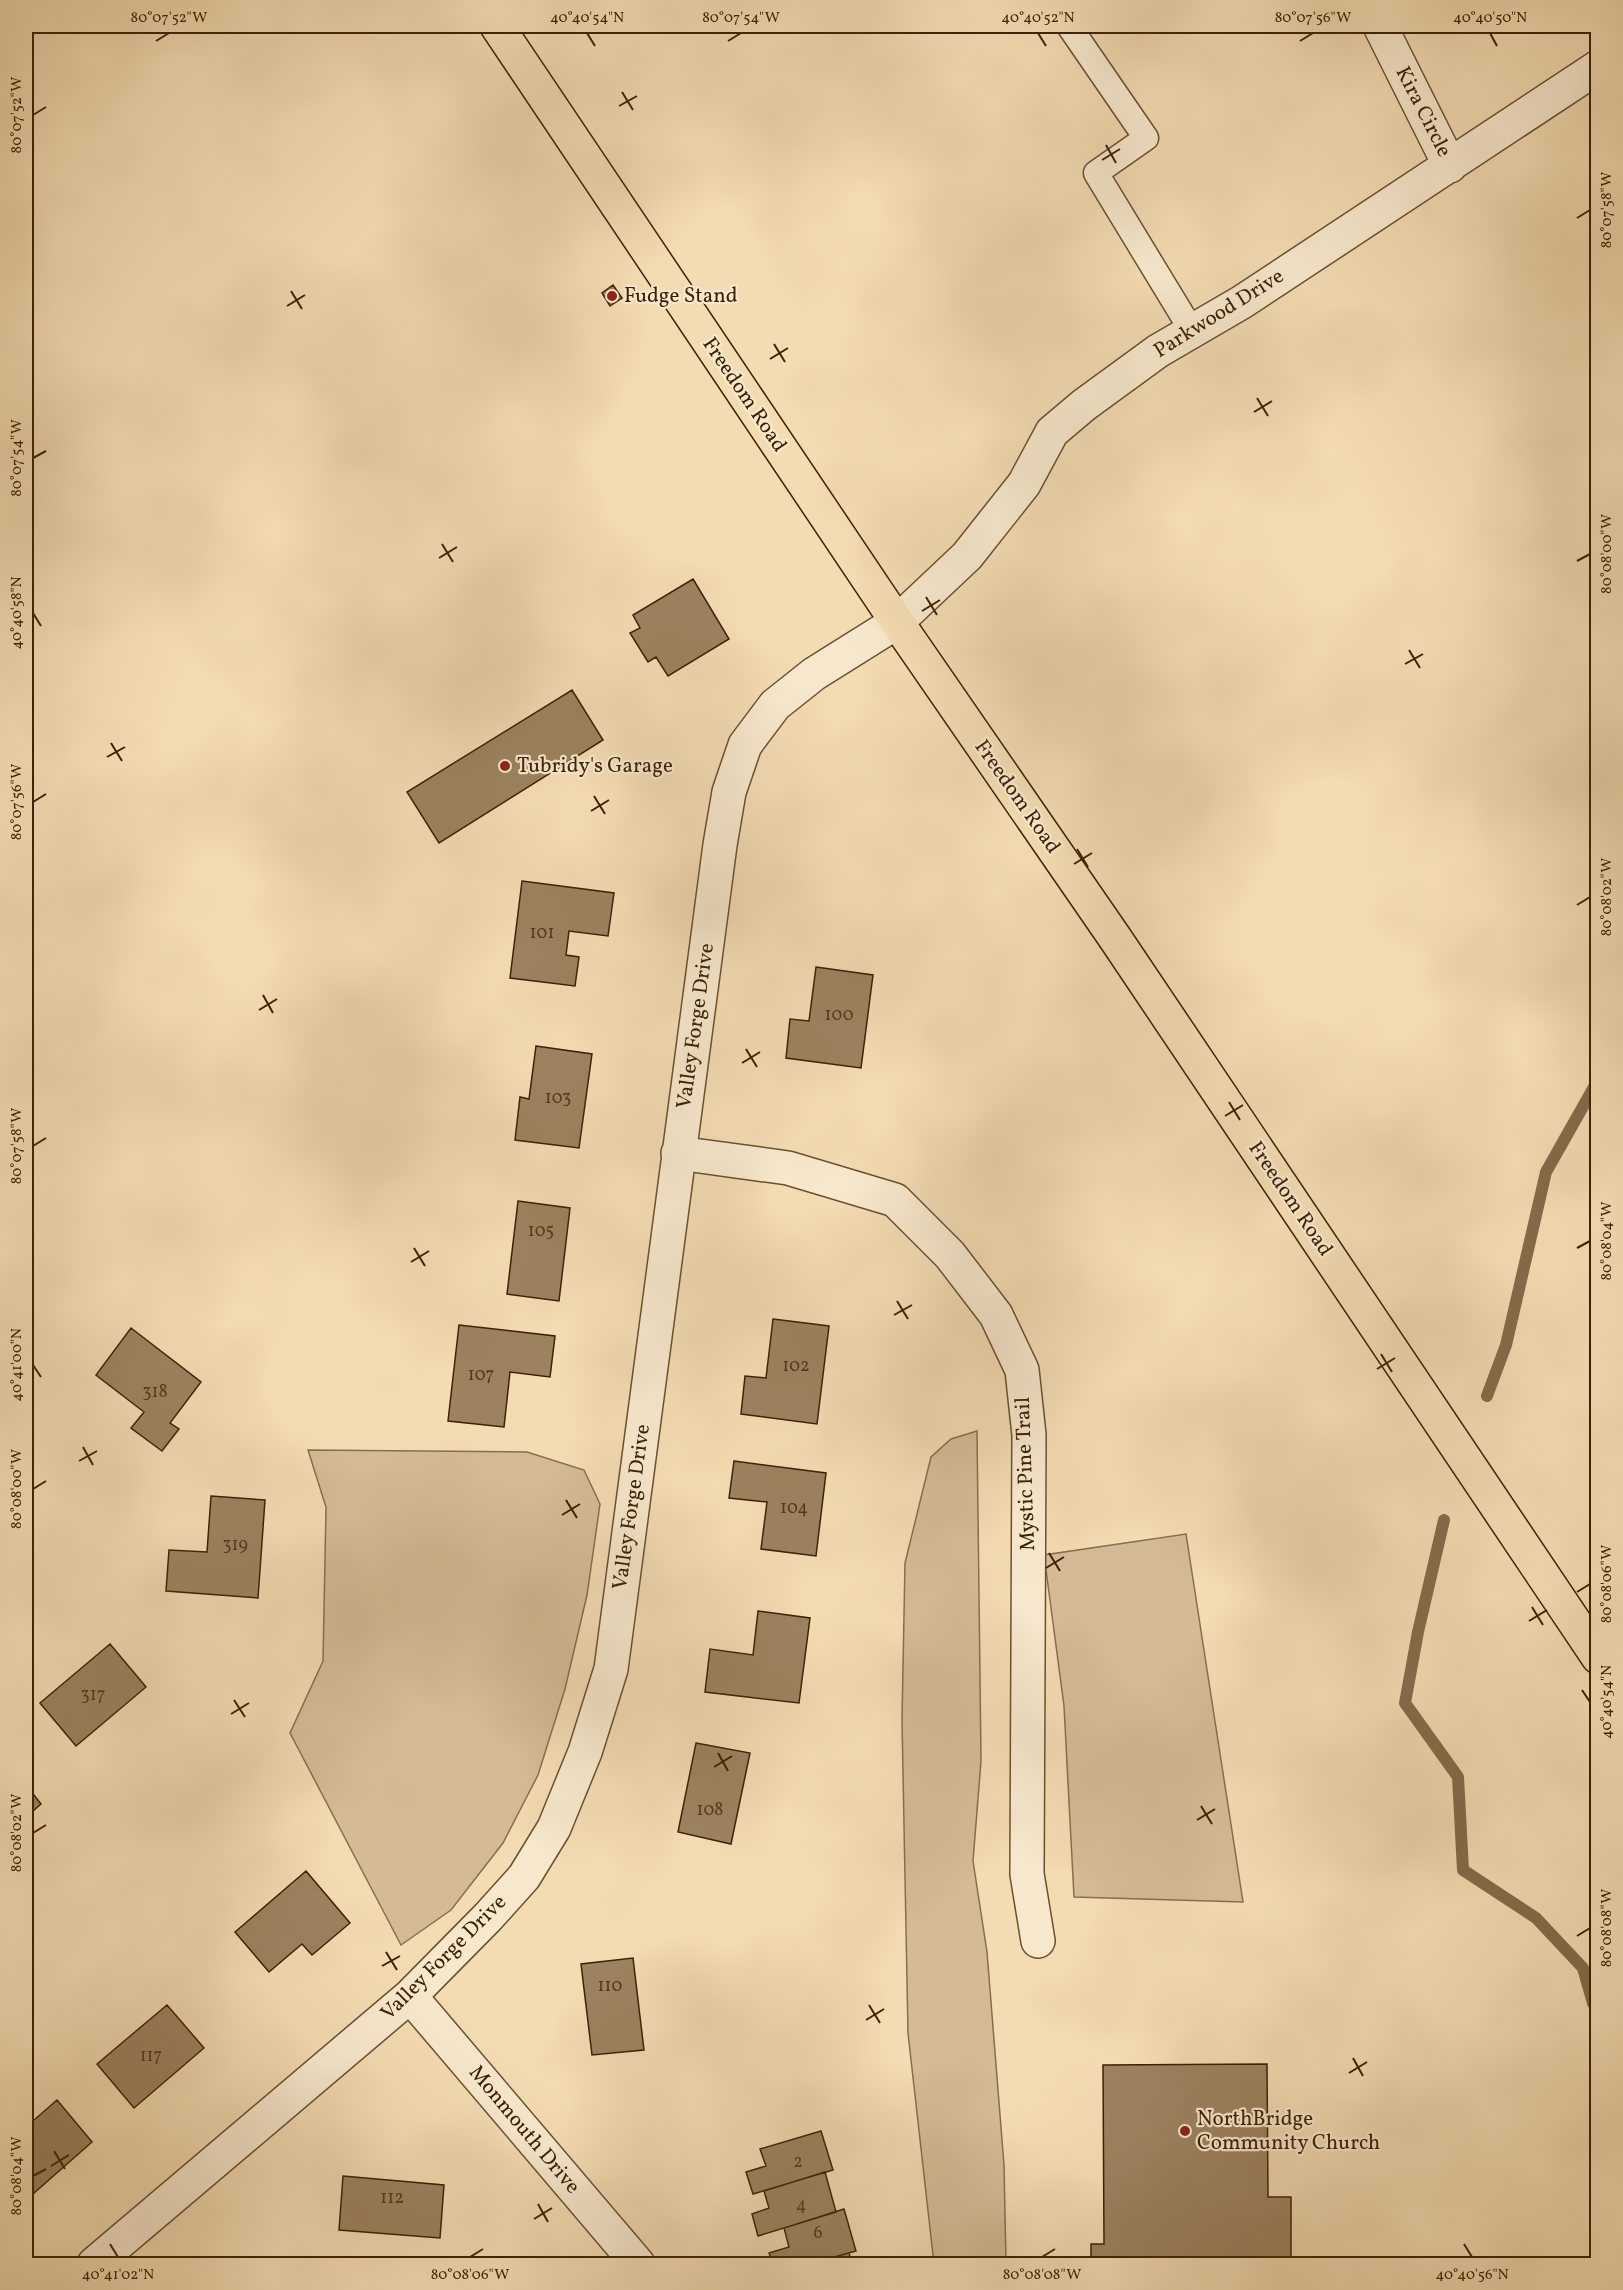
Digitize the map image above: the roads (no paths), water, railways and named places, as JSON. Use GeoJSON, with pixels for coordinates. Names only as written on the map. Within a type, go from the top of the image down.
{"type":"FeatureCollection","features":[{"type":"Feature","properties":{"kind":"main road","name":"Freedom Road"},"geometry":{"type":"LineString","coordinates":[[497,26],[897,622],[1115,938],[1598,1657]]}},
{"type":"Feature","properties":{"kind":"street","name":"Kira Circle"},"geometry":{"type":"LineString","coordinates":[[1380,26],[1450,165]]}},
{"type":"Feature","properties":{"kind":"street","name":"Parkwood Drive"},"geometry":{"type":"LineString","coordinates":[[897,622],[967,556],[1024,484],[1052,432],[1084,405],[1158,351],[1242,302],[1598,67]]}},
{"type":"Feature","properties":{"kind":"street","name":"Valley Forge Drive"},"geometry":{"type":"LineString","coordinates":[[94,2265],[410,1996],[524,1877],[554,1828],[585,1752],[611,1669],[678,1153],[729,792],[745,745],[775,705],[814,674],[897,622]]}},
{"type":"Feature","properties":{"kind":"street","name":"Mystic Pine Trail"},"geometry":{"type":"LineString","coordinates":[[678,1153],[788,1168],[895,1200],[950,1255],[996,1315],[1022,1370],[1029,1435],[1027,1874],[1038,1941]]}},
{"type":"Feature","properties":{"kind":"street","name":"Monmouth Drive"},"geometry":{"type":"LineString","coordinates":[[410,1996],[638,2265]]}},
{"type":"Feature","properties":{"kind":"lane"},"geometry":{"type":"LineString","coordinates":[[1069,26],[1146,138],[1096,173],[1192,331]]}},
{"type":"Feature","properties":{"kind":"waterway"},"geometry":{"type":"LineString","coordinates":[[1487,1396],[1506,1345],[1546,1172],[1598,1080]]}},
{"type":"Feature","properties":{"kind":"waterway"},"geometry":{"type":"LineString","coordinates":[[1444,1520],[1418,1632],[1405,1703],[1458,1777],[1463,1870],[1536,1918],[1583,1968],[1593,2003],[1598,2012]]}},
{"type":"Feature","properties":{"kind":"place","name":"Fudge Stand"},"geometry":{"type":"Point","coordinates":[612,296]}},
{"type":"Feature","properties":{"kind":"place","name":"Tubridy's Garage"},"geometry":{"type":"Point","coordinates":[505,766]}},
{"type":"Feature","properties":{"kind":"place","name":"NorthBridge Community Church"},"geometry":{"type":"Point","coordinates":[1185,2131]}}]}
